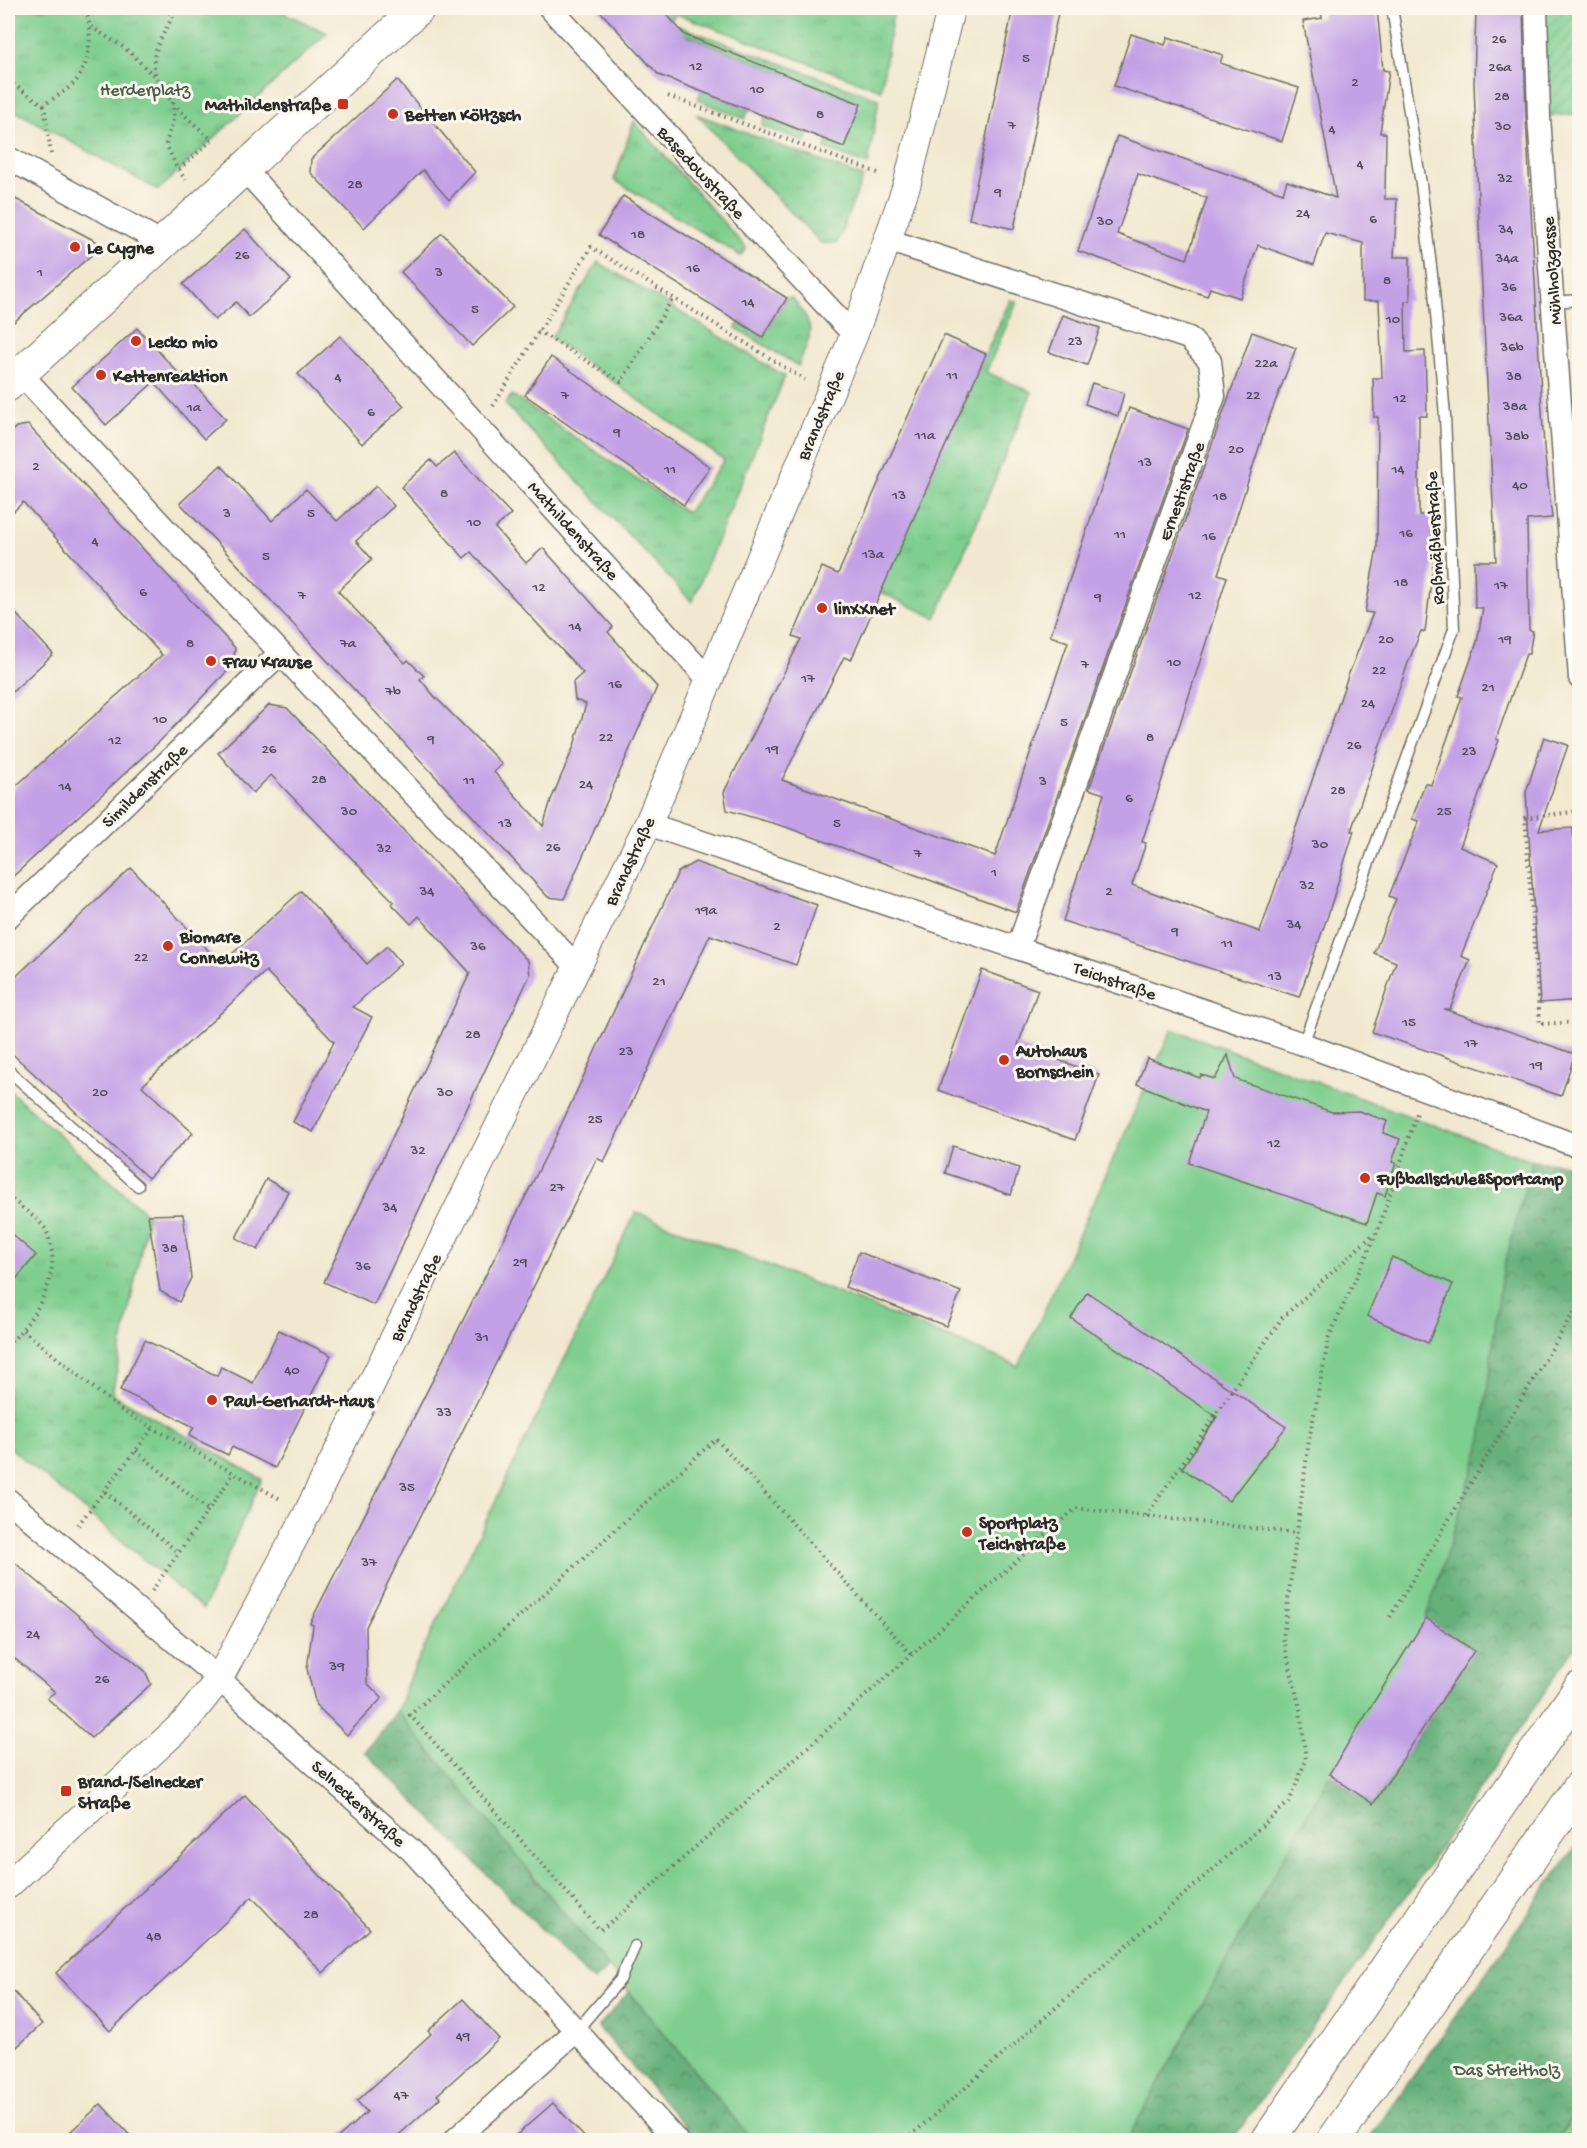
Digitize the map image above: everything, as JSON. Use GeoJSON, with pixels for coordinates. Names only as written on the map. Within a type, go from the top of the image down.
{"type":"FeatureCollection","features":[{"type":"Feature","properties":{"kind":"highway"},"geometry":{"type":"LineString","coordinates":[[1268,2140],[1580,1688]]}},
{"type":"Feature","properties":{"kind":"highway"},"geometry":{"type":"LineString","coordinates":[[1334,2140],[1580,1787]]}},
{"type":"Feature","properties":{"kind":"main road"},"geometry":{"type":"LineString","coordinates":[[14,379],[419,8]]}},
{"type":"Feature","properties":{"kind":"street","name":"Basedowstraße"},"geometry":{"type":"LineString","coordinates":[[550,8],[854,335]]}},
{"type":"Feature","properties":{"kind":"street","name":"Brandstraße"},"geometry":{"type":"LineString","coordinates":[[8,1885],[185,1722],[219,1678],[307,1514],[648,824],[710,680],[854,335],[907,184],[951,8]]}},
{"type":"Feature","properties":{"kind":"street","name":"Mühlholzgasse"},"geometry":{"type":"LineString","coordinates":[[1536,8],[1539,117],[1553,302],[1575,535],[1580,678]]}},
{"type":"Feature","properties":{"kind":"street"},"geometry":{"type":"LineString","coordinates":[[8,158],[161,242]]}},
{"type":"Feature","properties":{"kind":"street","name":"Mathildenstraße"},"geometry":{"type":"LineString","coordinates":[[243,168],[710,680]]}},
{"type":"Feature","properties":{"kind":"street","name":"Ernestistraße"},"geometry":{"type":"LineString","coordinates":[[887,240],[1189,338],[1210,361],[1215,396],[1018,947]]}},
{"type":"Feature","properties":{"kind":"street"},"geometry":{"type":"LineString","coordinates":[[14,379],[83,442],[578,968]]}},
{"type":"Feature","properties":{"kind":"street","name":"Simildenstraße"},"geometry":{"type":"LineString","coordinates":[[8,917],[280,653]]}},
{"type":"Feature","properties":{"kind":"street","name":"Teichstraße"},"geometry":{"type":"LineString","coordinates":[[648,824],[1304,1044],[1580,1147]]}},
{"type":"Feature","properties":{"kind":"street","name":"Selneckerstraße"},"geometry":{"type":"LineString","coordinates":[[8,1500],[219,1678],[412,1851],[676,2140]]}},
{"type":"Feature","properties":{"kind":"street"},"geometry":{"type":"LineString","coordinates":[[455,2140],[577,2030]]}},
{"type":"Feature","properties":{"kind":"lane","name":"Roßmäßlerstraße"},"geometry":{"type":"LineString","coordinates":[[1304,1044],[1454,628],[1445,416],[1434,291],[1421,184],[1392,8]]}},
{"type":"Feature","properties":{"kind":"lane"},"geometry":{"type":"LineString","coordinates":[[1553,302],[1580,300]]}},
{"type":"Feature","properties":{"kind":"lane"},"geometry":{"type":"LineString","coordinates":[[8,1070],[138,1186]]}},
{"type":"Feature","properties":{"kind":"lane"},"geometry":{"type":"LineString","coordinates":[[577,2030],[620,1980],[635,1946]]}},
{"type":"Feature","properties":{"kind":"path"},"geometry":{"type":"LineString","coordinates":[[44,105],[75,82],[87,58],[91,27],[86,8]]}},
{"type":"Feature","properties":{"kind":"path"},"geometry":{"type":"LineString","coordinates":[[156,78],[154,58],[173,16],[165,8]]}},
{"type":"Feature","properties":{"kind":"path"},"geometry":{"type":"LineString","coordinates":[[91,27],[125,48],[156,78],[173,101],[212,140],[178,170]]}},
{"type":"Feature","properties":{"kind":"path"},"geometry":{"type":"LineString","coordinates":[[8,81],[44,105],[49,132]]}},
{"type":"Feature","properties":{"kind":"path"},"geometry":{"type":"LineString","coordinates":[[666,95],[907,184]]}},
{"type":"Feature","properties":{"kind":"path"},"geometry":{"type":"LineString","coordinates":[[173,101],[174,117],[166,144],[178,170],[206,201]]}},
{"type":"Feature","properties":{"kind":"path"},"geometry":{"type":"LineString","coordinates":[[481,427],[591,247],[828,395]]}},
{"type":"Feature","properties":{"kind":"path"},"geometry":{"type":"LineString","coordinates":[[538,331],[621,382],[673,298]]}},
{"type":"Feature","properties":{"kind":"path"},"geometry":{"type":"LineString","coordinates":[[1580,812],[1525,818],[1540,1024],[1580,1022]]}},
{"type":"Feature","properties":{"kind":"path"},"geometry":{"type":"LineString","coordinates":[[906,2140],[1289,1802],[1306,1760],[1300,1709],[1283,1638],[1309,1440],[1329,1337],[1378,1230],[1426,1090]]}},
{"type":"Feature","properties":{"kind":"path"},"geometry":{"type":"LineString","coordinates":[[8,1196],[45,1228],[53,1263],[41,1306],[8,1346]]}},
{"type":"Feature","properties":{"kind":"path"},"geometry":{"type":"LineString","coordinates":[[1146,1516],[1282,1318],[1378,1230]]}},
{"type":"Feature","properties":{"kind":"path"},"geometry":{"type":"LineString","coordinates":[[1390,1617],[1580,1302]]}},
{"type":"Feature","properties":{"kind":"path"},"geometry":{"type":"LineString","coordinates":[[23,1330],[121,1410],[277,1498]]}},
{"type":"Feature","properties":{"kind":"path"},"geometry":{"type":"LineString","coordinates":[[62,1544],[153,1428]]}},
{"type":"Feature","properties":{"kind":"path"},"geometry":{"type":"LineString","coordinates":[[911,1654],[716,1439],[410,1715],[600,1930],[1076,1508],[1295,1533]]}},
{"type":"Feature","properties":{"kind":"path"},"geometry":{"type":"LineString","coordinates":[[136,1451],[208,1510]]}},
{"type":"Feature","properties":{"kind":"path"},"geometry":{"type":"LineString","coordinates":[[138,1612],[234,1473]]}},
{"type":"Feature","properties":{"kind":"path"},"geometry":{"type":"LineString","coordinates":[[105,1492],[179,1553]]}},
{"type":"Feature","properties":{"kind":"green space","name":"Herderplatz"},"geometry":{"type":"Polygon","coordinates":[[[8,8],[273,8],[327,33],[158,190],[8,107],[8,8]]]}},
{"type":"Feature","properties":{"kind":"green space"},"geometry":{"type":"Polygon","coordinates":[[[661,8],[894,8],[881,90],[677,14],[671,19],[661,8]]]}},
{"type":"Feature","properties":{"kind":"green space"},"geometry":{"type":"Polygon","coordinates":[[[1542,8],[1579,8],[1579,114],[1544,116],[1542,8]]]}},
{"type":"Feature","properties":{"kind":"green space"},"geometry":{"type":"Polygon","coordinates":[[[678,26],[879,99],[868,165],[825,149],[828,141],[860,104],[674,30],[678,26]]]}},
{"type":"Feature","properties":{"kind":"green space"},"geometry":{"type":"Polygon","coordinates":[[[701,91],[749,110],[745,119],[698,100],[701,91]]]}},
{"type":"Feature","properties":{"kind":"green space"},"geometry":{"type":"Polygon","coordinates":[[[696,114],[863,177],[837,243],[821,243],[696,114]]]}},
{"type":"Feature","properties":{"kind":"green space"},"geometry":{"type":"Polygon","coordinates":[[[765,117],[809,133],[806,142],[762,126],[765,117]]]}},
{"type":"Feature","properties":{"kind":"green space"},"geometry":{"type":"Polygon","coordinates":[[[634,121],[746,248],[741,256],[614,180],[634,121]]]}},
{"type":"Feature","properties":{"kind":"green space"},"geometry":{"type":"Polygon","coordinates":[[[598,262],[785,376],[692,602],[505,404],[512,395],[687,513],[724,460],[551,338],[598,262]]]}},
{"type":"Feature","properties":{"kind":"green space"},"geometry":{"type":"Polygon","coordinates":[[[787,298],[792,298],[809,323],[809,338],[798,366],[736,328],[739,322],[763,337],[787,298]]]}},
{"type":"Feature","properties":{"kind":"green space"},"geometry":{"type":"Polygon","coordinates":[[[1010,300],[1017,302],[986,372],[1032,392],[936,618],[880,592],[1010,300]]]}},
{"type":"Feature","properties":{"kind":"green space","name":"Sportplatz Teichstraße"},"geometry":{"type":"Polygon","coordinates":[[[1172,1029],[1532,1161],[1501,1279],[1480,1447],[1426,1618],[1474,1651],[1373,1804],[1329,1775],[1127,2140],[752,2140],[397,1711],[409,1679],[636,1212],[1019,1366],[1172,1029]]]}},
{"type":"Feature","properties":{"kind":"green space"},"geometry":{"type":"Polygon","coordinates":[[[8,1089],[148,1215],[112,1394],[262,1479],[203,1609],[8,1446],[8,1089]]]}},
{"type":"Feature","properties":{"kind":"green space"},"geometry":{"type":"Polygon","coordinates":[[[1532,1161],[1579,1165],[1579,1641],[1422,1874],[1232,2140],[1127,2140],[1329,1774],[1373,1803],[1473,1651],[1426,1618],[1480,1447],[1501,1279],[1532,1161]]]}},
{"type":"Feature","properties":{"kind":"green space"},"geometry":{"type":"Polygon","coordinates":[[[397,1711],[609,1968],[593,1981],[365,1752],[397,1711]]]}},
{"type":"Feature","properties":{"kind":"green space","name":"Das Streitholz"},"geometry":{"type":"Polygon","coordinates":[[[1579,1841],[1579,2104],[1557,2140],[1368,2140],[1579,1841]]]}},
{"type":"Feature","properties":{"kind":"green space"},"geometry":{"type":"Polygon","coordinates":[[[629,1992],[752,2140],[697,2140],[598,2027],[629,1992]]]}},
{"type":"Feature","properties":{"kind":"green space"},"geometry":{"type":"Polygon","coordinates":[[[1579,2104],[1579,2140],[1557,2140],[1579,2104]]]}},
{"type":"Feature","properties":{"kind":"building"},"geometry":{"type":"Polygon","coordinates":[[[597,8],[661,8],[685,35],[861,104],[844,147],[659,75],[597,8]]]}},
{"type":"Feature","properties":{"kind":"building"},"geometry":{"type":"Polygon","coordinates":[[[1013,8],[1059,8],[1014,229],[969,219],[1013,8]]]}},
{"type":"Feature","properties":{"kind":"building"},"geometry":{"type":"Polygon","coordinates":[[[1321,8],[1377,8],[1383,70],[1389,71],[1380,133],[1386,133],[1385,199],[1397,199],[1394,257],[1410,257],[1410,301],[1405,301],[1406,352],[1425,351],[1427,416],[1419,416],[1419,515],[1435,515],[1435,549],[1425,632],[1421,631],[1408,663],[1351,831],[1354,831],[1327,918],[1299,997],[1063,921],[1104,794],[1089,789],[1252,332],[1296,348],[1266,426],[1218,574],[1227,577],[1142,842],[1146,843],[1132,885],[1260,932],[1348,676],[1373,613],[1365,612],[1377,548],[1378,417],[1374,417],[1373,378],[1382,378],[1379,301],[1363,301],[1363,243],[1325,233],[1314,265],[1258,245],[1240,298],[1210,288],[1207,296],[1078,251],[1117,136],[1283,193],[1287,181],[1336,198],[1303,21],[1322,18],[1321,8]],[[1138,174],[1117,234],[1187,259],[1207,198],[1138,174]]]}},
{"type":"Feature","properties":{"kind":"building"},"geometry":{"type":"Polygon","coordinates":[[[1476,8],[1523,8],[1526,117],[1544,448],[1552,518],[1527,520],[1529,630],[1533,631],[1529,654],[1526,654],[1496,739],[1499,740],[1460,847],[1498,863],[1461,956],[1470,960],[1450,1009],[1444,1009],[1575,1054],[1561,1096],[1372,1032],[1396,962],[1374,953],[1396,899],[1389,896],[1419,821],[1412,819],[1425,783],[1431,785],[1462,697],[1458,696],[1477,642],[1483,608],[1475,608],[1474,561],[1496,561],[1479,228],[1474,82],[1476,8]]]}},
{"type":"Feature","properties":{"kind":"building"},"geometry":{"type":"Polygon","coordinates":[[[1131,34],[1165,45],[1168,37],[1223,55],[1220,63],[1299,88],[1282,141],[1114,86],[1131,34]]]}},
{"type":"Feature","properties":{"kind":"building"},"geometry":{"type":"Polygon","coordinates":[[[397,80],[475,172],[449,200],[423,170],[364,228],[310,172],[311,159],[397,80]]]}},
{"type":"Feature","properties":{"kind":"building"},"geometry":{"type":"Polygon","coordinates":[[[8,195],[103,245],[8,327],[8,195]]]}},
{"type":"Feature","properties":{"kind":"building"},"geometry":{"type":"Polygon","coordinates":[[[623,196],[787,298],[763,337],[599,235],[623,196]]]}},
{"type":"Feature","properties":{"kind":"building"},"geometry":{"type":"Polygon","coordinates":[[[245,229],[291,280],[249,317],[236,302],[215,320],[183,284],[245,229]]]}},
{"type":"Feature","properties":{"kind":"building"},"geometry":{"type":"Polygon","coordinates":[[[442,233],[513,307],[472,346],[401,272],[442,233]]]}},
{"type":"Feature","properties":{"kind":"building"},"geometry":{"type":"Polygon","coordinates":[[[1063,315],[1100,328],[1087,365],[1049,352],[1063,315]]]}},
{"type":"Feature","properties":{"kind":"building"},"geometry":{"type":"Polygon","coordinates":[[[137,328],[181,376],[184,373],[226,419],[204,439],[154,382],[106,425],[72,387],[137,328]]]}},
{"type":"Feature","properties":{"kind":"building"},"geometry":{"type":"Polygon","coordinates":[[[944,335],[986,354],[851,660],[844,657],[782,780],[995,856],[1068,642],[1050,636],[1129,408],[1188,429],[1016,912],[786,827],[727,810],[724,792],[801,639],[793,636],[822,567],[838,574],[944,335]]]}},
{"type":"Feature","properties":{"kind":"building"},"geometry":{"type":"Polygon","coordinates":[[[340,336],[404,406],[362,444],[298,374],[340,336]]]}},
{"type":"Feature","properties":{"kind":"building"},"geometry":{"type":"Polygon","coordinates":[[[551,357],[710,467],[684,505],[525,395],[551,357]]]}},
{"type":"Feature","properties":{"kind":"building"},"geometry":{"type":"Polygon","coordinates":[[[1092,383],[1124,393],[1118,416],[1085,404],[1092,383]]]}},
{"type":"Feature","properties":{"kind":"building"},"geometry":{"type":"Polygon","coordinates":[[[28,425],[235,648],[233,665],[161,740],[8,881],[8,793],[162,655],[23,502],[8,517],[8,435],[16,427],[28,425]]]}},
{"type":"Feature","properties":{"kind":"building"},"geometry":{"type":"Polygon","coordinates":[[[454,453],[511,514],[495,528],[526,563],[543,548],[613,627],[608,632],[657,687],[564,899],[548,897],[180,503],[221,465],[272,521],[306,489],[337,521],[376,486],[394,506],[356,541],[372,559],[338,591],[405,663],[408,660],[424,676],[420,679],[435,697],[502,764],[494,772],[543,826],[551,800],[574,746],[586,704],[575,700],[573,682],[583,673],[471,552],[464,558],[401,487],[431,460],[437,467],[454,453]]]}},
{"type":"Feature","properties":{"kind":"building"},"geometry":{"type":"Polygon","coordinates":[[[8,605],[53,654],[8,696],[8,605]]]}},
{"type":"Feature","properties":{"kind":"building"},"geometry":{"type":"Polygon","coordinates":[[[269,705],[287,708],[528,961],[530,975],[374,1305],[324,1282],[470,973],[419,916],[411,924],[392,904],[394,902],[271,775],[253,793],[218,753],[269,705]]]}},
{"type":"Feature","properties":{"kind":"building"},"geometry":{"type":"Polygon","coordinates":[[[1544,737],[1568,745],[1539,830],[1573,828],[1580,920],[1580,1000],[1540,1003],[1526,792],[1544,737]]]}},
{"type":"Feature","properties":{"kind":"building"},"geometry":{"type":"Polygon","coordinates":[[[695,862],[817,905],[796,965],[710,935],[604,1162],[597,1158],[366,1627],[367,1683],[382,1698],[347,1735],[316,1705],[307,1669],[313,1625],[310,1623],[555,1138],[678,872],[695,862]]]}},
{"type":"Feature","properties":{"kind":"building"},"geometry":{"type":"Polygon","coordinates":[[[131,868],[221,964],[301,891],[367,964],[387,946],[401,963],[353,1007],[372,1017],[313,1132],[293,1122],[334,1042],[266,971],[142,1086],[193,1133],[148,1178],[8,1050],[8,984],[131,868]]]}},
{"type":"Feature","properties":{"kind":"building","name":"Autohaus Bornschein"},"geometry":{"type":"Polygon","coordinates":[[[982,970],[1038,990],[1018,1045],[1099,1075],[1075,1140],[938,1090],[982,970]]]}},
{"type":"Feature","properties":{"kind":"building"},"geometry":{"type":"Polygon","coordinates":[[[1228,1055],[1235,1079],[1332,1112],[1359,1111],[1387,1121],[1383,1133],[1400,1139],[1392,1162],[1396,1163],[1385,1196],[1377,1193],[1367,1223],[1189,1163],[1206,1112],[1137,1084],[1147,1058],[1200,1078],[1201,1075],[1215,1079],[1228,1055]]]}},
{"type":"Feature","properties":{"kind":"building"},"geometry":{"type":"Polygon","coordinates":[[[953,1146],[1019,1168],[1011,1195],[945,1173],[953,1146]]]}},
{"type":"Feature","properties":{"kind":"building"},"geometry":{"type":"Polygon","coordinates":[[[266,1179],[288,1191],[258,1250],[236,1238],[266,1179]]]}},
{"type":"Feature","properties":{"kind":"building"},"geometry":{"type":"Polygon","coordinates":[[[183,1214],[191,1278],[179,1302],[160,1291],[148,1215],[183,1214]]]}},
{"type":"Feature","properties":{"kind":"building"},"geometry":{"type":"Polygon","coordinates":[[[8,1231],[36,1255],[8,1289],[8,1231]]]}},
{"type":"Feature","properties":{"kind":"building"},"geometry":{"type":"Polygon","coordinates":[[[859,1252],[961,1292],[946,1326],[845,1287],[859,1252]]]}},
{"type":"Feature","properties":{"kind":"building"},"geometry":{"type":"Polygon","coordinates":[[[1392,1257],[1453,1284],[1428,1343],[1367,1316],[1392,1257]]]}},
{"type":"Feature","properties":{"kind":"building"},"geometry":{"type":"Polygon","coordinates":[[[1087,1292],[1286,1427],[1229,1501],[1182,1468],[1217,1417],[1071,1318],[1087,1292]]]}},
{"type":"Feature","properties":{"kind":"building","name":"Paul-Gerhardt-Haus"},"geometry":{"type":"Polygon","coordinates":[[[279,1330],[331,1355],[275,1468],[232,1447],[228,1455],[189,1436],[194,1427],[120,1390],[145,1340],[217,1376],[221,1367],[253,1383],[279,1330]]]}},
{"type":"Feature","properties":{"kind":"building"},"geometry":{"type":"Polygon","coordinates":[[[8,1557],[145,1671],[151,1684],[91,1738],[47,1698],[55,1692],[8,1653],[8,1557]]]}},
{"type":"Feature","properties":{"kind":"building"},"geometry":{"type":"Polygon","coordinates":[[[1426,1618],[1474,1651],[1373,1804],[1329,1774],[1426,1618]]]}},
{"type":"Feature","properties":{"kind":"building"},"geometry":{"type":"Polygon","coordinates":[[[245,1795],[370,1929],[323,1973],[252,1897],[110,2031],[56,1973],[245,1795]]]}},
{"type":"Feature","properties":{"kind":"building"},"geometry":{"type":"Polygon","coordinates":[[[8,1985],[42,2024],[8,2055],[8,1985]]]}},
{"type":"Feature","properties":{"kind":"building"},"geometry":{"type":"Polygon","coordinates":[[[463,1999],[499,2039],[437,2095],[440,2098],[393,2140],[335,2140],[367,2112],[357,2101],[431,2034],[428,2031],[463,1999]]]}},
{"type":"Feature","properties":{"kind":"building"},"geometry":{"type":"Polygon","coordinates":[[[553,2103],[587,2140],[511,2140],[553,2103]]]}},
{"type":"Feature","properties":{"kind":"building"},"geometry":{"type":"Polygon","coordinates":[[[101,2104],[134,2140],[61,2140],[101,2104]]]}},
{"type":"Feature","properties":{"kind":"place","name":"Mathildenstraße"},"geometry":{"type":"Point","coordinates":[343,104]}},
{"type":"Feature","properties":{"kind":"place","name":"Betten Költzsch"},"geometry":{"type":"Point","coordinates":[393,114]}},
{"type":"Feature","properties":{"kind":"place","name":"Le Cygne"},"geometry":{"type":"Point","coordinates":[75,247]}},
{"type":"Feature","properties":{"kind":"place","name":"Lecko mio"},"geometry":{"type":"Point","coordinates":[136,341]}},
{"type":"Feature","properties":{"kind":"place","name":"Kettenreaktion"},"geometry":{"type":"Point","coordinates":[101,375]}},
{"type":"Feature","properties":{"kind":"place","name":"linXXnet"},"geometry":{"type":"Point","coordinates":[822,608]}},
{"type":"Feature","properties":{"kind":"place","name":"Frau Krause"},"geometry":{"type":"Point","coordinates":[211,661]}},
{"type":"Feature","properties":{"kind":"place","name":"Biomare Connewitz"},"geometry":{"type":"Point","coordinates":[168,946]}},
{"type":"Feature","properties":{"kind":"place","name":"Autohaus Bornschein"},"geometry":{"type":"Point","coordinates":[1004,1060]}},
{"type":"Feature","properties":{"kind":"place","name":"Fußballschule&Sportcamp"},"geometry":{"type":"Point","coordinates":[1365,1178]}},
{"type":"Feature","properties":{"kind":"place","name":"Paul-Gerhardt-Haus"},"geometry":{"type":"Point","coordinates":[212,1400]}},
{"type":"Feature","properties":{"kind":"place","name":"Sportplatz Teichstraße"},"geometry":{"type":"Point","coordinates":[967,1532]}},
{"type":"Feature","properties":{"kind":"place","name":"Brand-/Selnecker Straße"},"geometry":{"type":"Point","coordinates":[66,1791]}}]}
